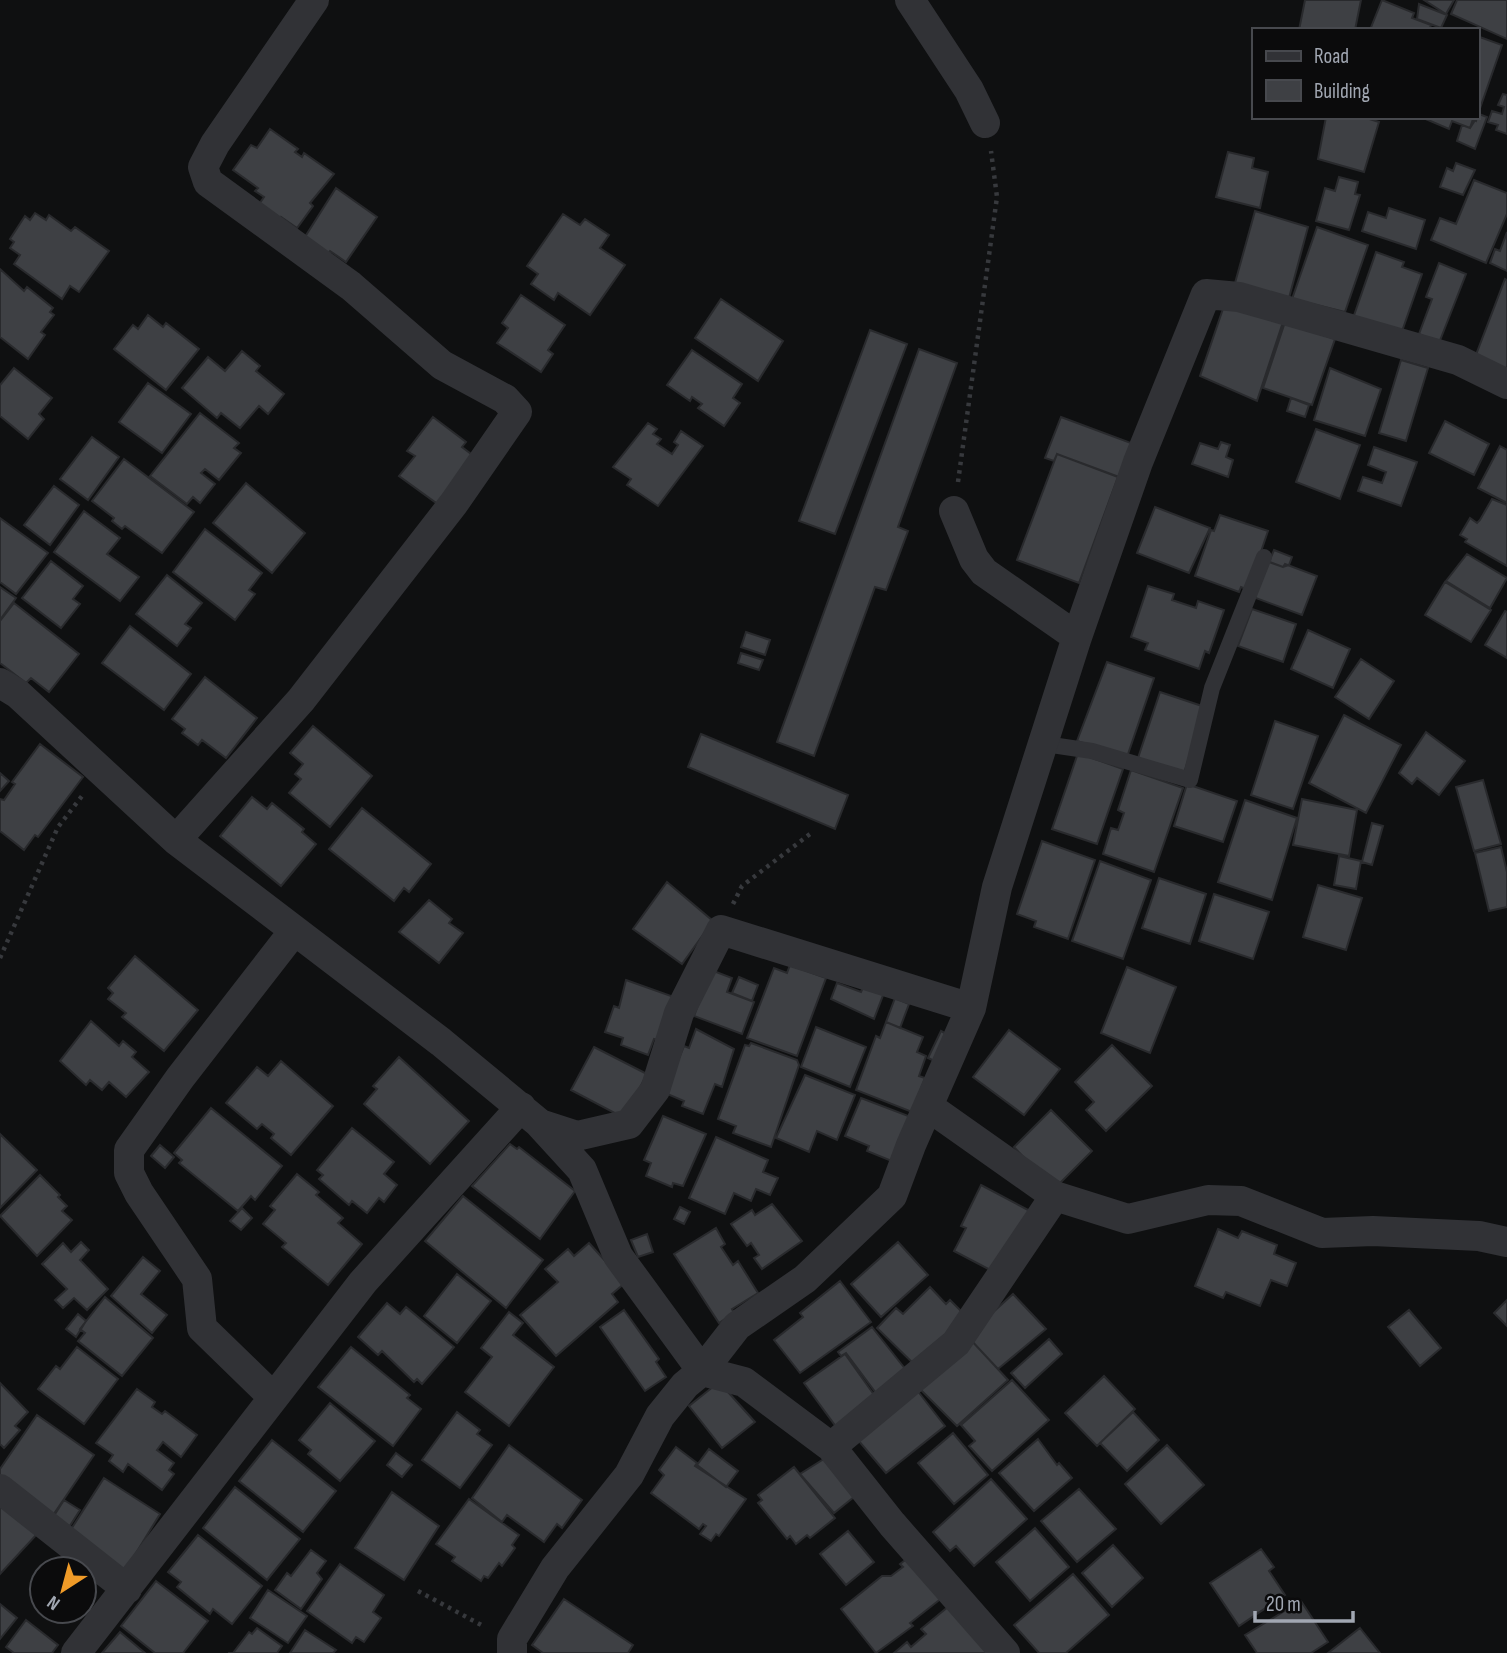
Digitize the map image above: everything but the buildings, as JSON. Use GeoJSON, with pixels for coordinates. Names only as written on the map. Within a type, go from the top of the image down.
{"type":"FeatureCollection","features":[{"type":"Feature","properties":{"kind":"street"},"geometry":{"type":"LineString","coordinates":[[176,840],[300,700],[467,486],[517,412],[505,399],[442,365],[351,286],[208,182],[203,167],[215,144],[314,0]]}},
{"type":"Feature","properties":{"kind":"street"},"geometry":{"type":"LineString","coordinates":[[910,0],[969,90],[985,123]]}},
{"type":"Feature","properties":{"kind":"street"},"geometry":{"type":"LineString","coordinates":[[512,1646],[555,1568],[629,1475],[660,1416],[685,1385],[702,1371],[737,1326],[805,1279],[892,1196],[971,1009],[997,887],[1045,744],[1077,637],[1138,462],[1206,294],[1238,297],[1458,360],[1507,384]]}},
{"type":"Feature","properties":{"kind":"street"},"geometry":{"type":"LineString","coordinates":[[954,511],[962,536],[984,572],[1077,637]]}},
{"type":"Feature","properties":{"kind":"street"},"geometry":{"type":"LineString","coordinates":[[0,683],[18,694],[176,840],[530,1115],[582,1170],[618,1256],[702,1371],[744,1382],[831,1447],[892,1524],[1005,1653]]}},
{"type":"Feature","properties":{"kind":"street"},"geometry":{"type":"LineString","coordinates":[[530,1115],[577,1136],[629,1124],[655,1090],[679,1013],[721,930],[971,1009]]}},
{"type":"Feature","properties":{"kind":"street"},"geometry":{"type":"LineString","coordinates":[[273,1396],[202,1328],[197,1279],[139,1193],[129,1173],[129,1150],[180,1078],[294,931]]}},
{"type":"Feature","properties":{"kind":"street"},"geometry":{"type":"LineString","coordinates":[[929,1107],[1055,1196],[1128,1219],[1208,1200],[1241,1201],[1322,1233],[1387,1232],[1479,1236],[1507,1242]]}},
{"type":"Feature","properties":{"kind":"street"},"geometry":{"type":"LineString","coordinates":[[76,1653],[371,1272],[530,1115]]}},
{"type":"Feature","properties":{"kind":"street"},"geometry":{"type":"LineString","coordinates":[[831,1447],[956,1343],[1055,1196]]}},
{"type":"Feature","properties":{"kind":"street"},"geometry":{"type":"LineString","coordinates":[[0,1489],[127,1589]]}},
{"type":"Feature","properties":{"kind":"lane"},"geometry":{"type":"LineString","coordinates":[[1045,744],[1093,751],[1190,780],[1212,688],[1264,557]]}},
{"type":"Feature","properties":{"kind":"path"},"geometry":{"type":"LineString","coordinates":[[954,511],[997,197],[994,163],[985,123]]}},
{"type":"Feature","properties":{"kind":"path"},"geometry":{"type":"LineString","coordinates":[[0,958],[58,827],[102,771]]}},
{"type":"Feature","properties":{"kind":"path"},"geometry":{"type":"LineString","coordinates":[[721,930],[742,886],[810,834]]}},
{"type":"Feature","properties":{"kind":"path"},"geometry":{"type":"LineString","coordinates":[[418,1591],[512,1646]]}}]}
